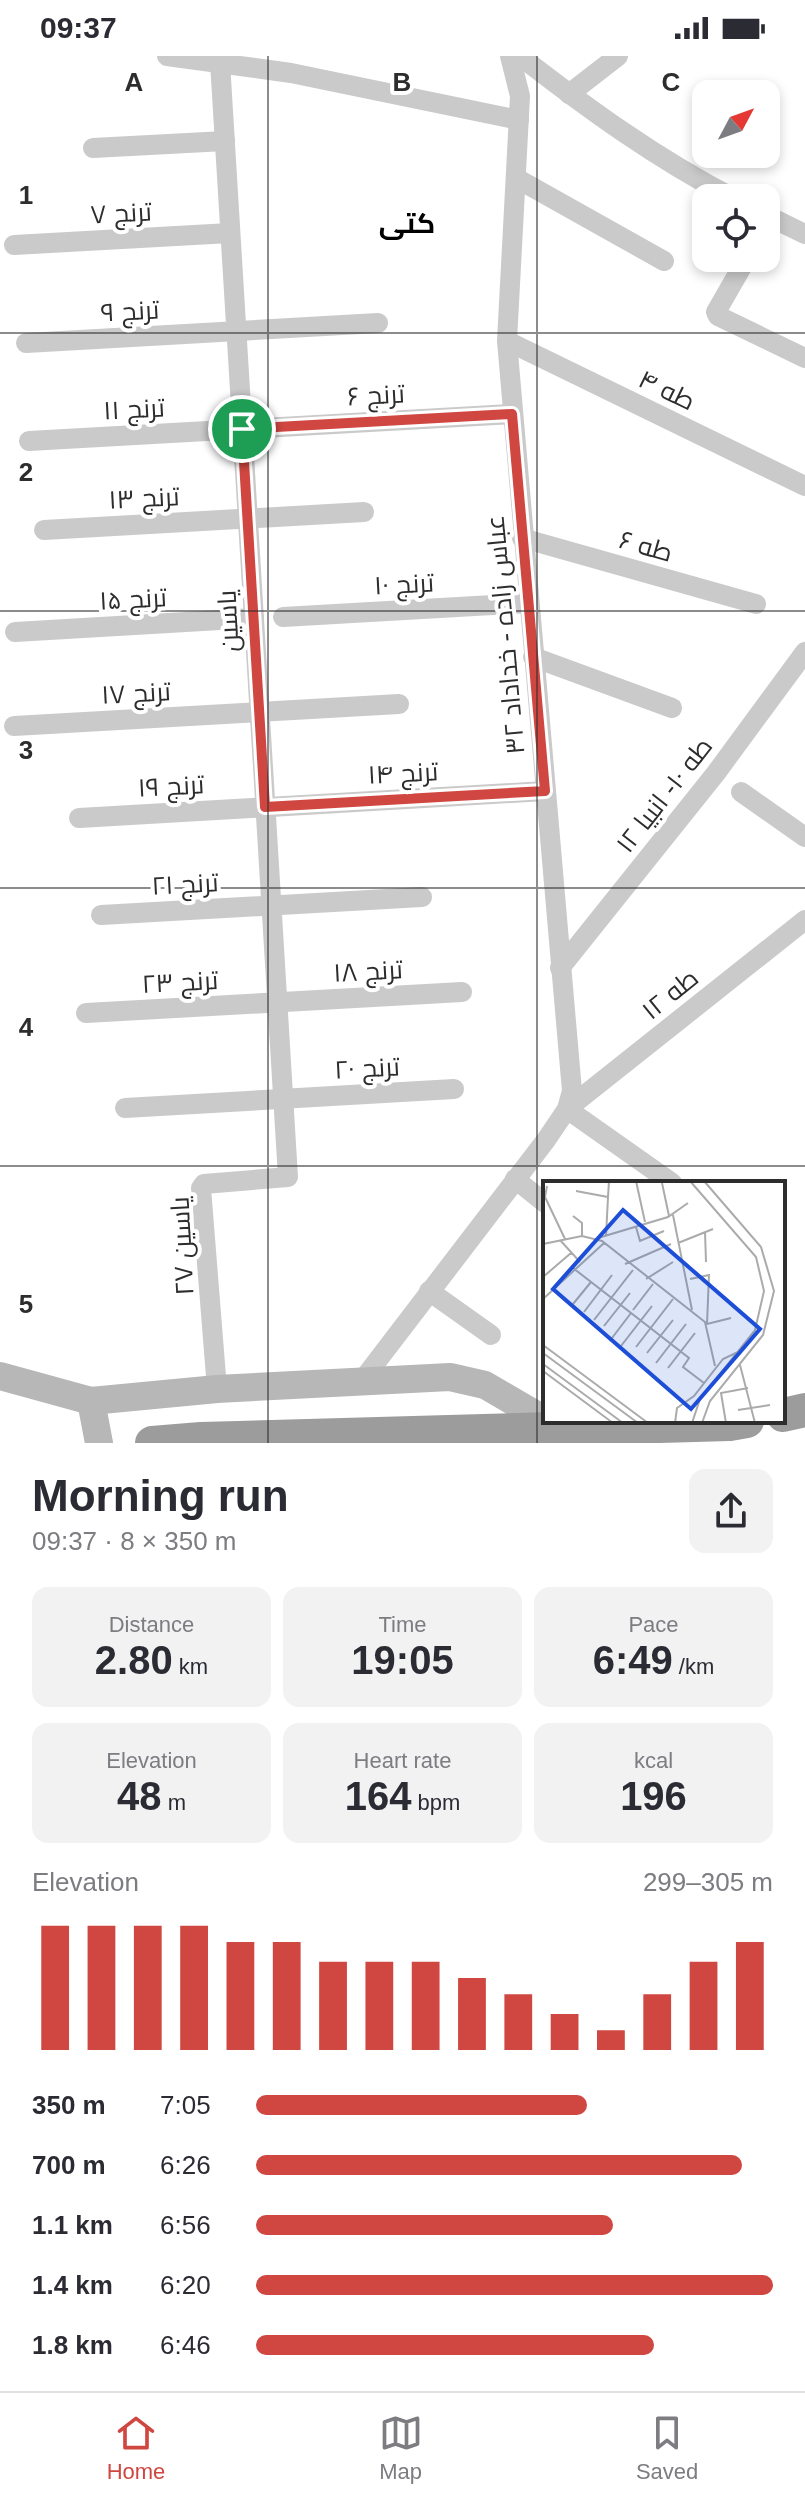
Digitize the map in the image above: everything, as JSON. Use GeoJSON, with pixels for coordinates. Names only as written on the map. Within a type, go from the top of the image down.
{"type":"FeatureCollection","features":[{"type":"Feature","properties":{"kind":"highway"},"geometry":{"type":"LineString","coordinates":[[785,1415],[805,1410]]}},
{"type":"Feature","properties":{"kind":"highway"},"geometry":{"type":"LineString","coordinates":[[152,1443],[551,1423]]}},
{"type":"Feature","properties":{"kind":"main road"},"geometry":{"type":"LineString","coordinates":[[0,1376],[91,1401],[217,1389],[450,1377],[485,1385],[543,1418]]}},
{"type":"Feature","properties":{"kind":"main road"},"geometry":{"type":"LineString","coordinates":[[91,1401],[99,1443]]}},
{"type":"Feature","properties":{"kind":"street"},"geometry":{"type":"LineString","coordinates":[[167,56],[220,62],[292,64],[519,120]]}},
{"type":"Feature","properties":{"kind":"street","name":"عباس زاده - خداداد ۳۲"},"geometry":{"type":"LineString","coordinates":[[510,56],[520,96],[507,341],[572,1091],[567,1109]]}},
{"type":"Feature","properties":{"kind":"street"},"geometry":{"type":"LineString","coordinates":[[520,56],[569,94],[705,184]]}},
{"type":"Feature","properties":{"kind":"street"},"geometry":{"type":"LineString","coordinates":[[569,94],[618,56]]}},
{"type":"Feature","properties":{"kind":"street","name":"یاسین"},"geometry":{"type":"LineString","coordinates":[[220,62],[288,1177]]}},
{"type":"Feature","properties":{"kind":"street"},"geometry":{"type":"LineString","coordinates":[[93,148],[225,141]]}},
{"type":"Feature","properties":{"kind":"street"},"geometry":{"type":"LineString","coordinates":[[516,178],[664,261]]}},
{"type":"Feature","properties":{"kind":"street"},"geometry":{"type":"LineString","coordinates":[[780,225],[805,234]]}},
{"type":"Feature","properties":{"kind":"street","name":"ترنج ۷"},"geometry":{"type":"LineString","coordinates":[[14,245],[230,233]]}},
{"type":"Feature","properties":{"kind":"street"},"geometry":{"type":"LineString","coordinates":[[739,272],[716,312],[718,316],[805,358]]}},
{"type":"Feature","properties":{"kind":"street","name":"ترنج ۹"},"geometry":{"type":"LineString","coordinates":[[26,343],[378,323]]}},
{"type":"Feature","properties":{"kind":"street","name":"طه ۴"},"geometry":{"type":"LineString","coordinates":[[507,341],[805,486]]}},
{"type":"Feature","properties":{"kind":"street","name":"ترنج ۶"},"geometry":{"type":"LineString","coordinates":[[242,429],[512,414]]}},
{"type":"Feature","properties":{"kind":"street","name":"ترنج ۱۱"},"geometry":{"type":"LineString","coordinates":[[29,441],[242,429]]}},
{"type":"Feature","properties":{"kind":"street","name":"ترنج ۱۳"},"geometry":{"type":"LineString","coordinates":[[44,530],[364,512]]}},
{"type":"Feature","properties":{"kind":"street","name":"طه ۶"},"geometry":{"type":"LineString","coordinates":[[522,538],[756,604]]}},
{"type":"Feature","properties":{"kind":"street","name":"ترنج ۱۰"},"geometry":{"type":"LineString","coordinates":[[283,617],[528,603]]}},
{"type":"Feature","properties":{"kind":"street","name":"ترنج ۱۵"},"geometry":{"type":"LineString","coordinates":[[15,632],[254,618]]}},
{"type":"Feature","properties":{"kind":"street","name":"طه ۱۰- انبیا ۱۲"},"geometry":{"type":"LineString","coordinates":[[560,968],[716,773],[805,652]]}},
{"type":"Feature","properties":{"kind":"street"},"geometry":{"type":"LineString","coordinates":[[533,657],[672,708]]}},
{"type":"Feature","properties":{"kind":"street","name":"ترنج ۱۷"},"geometry":{"type":"LineString","coordinates":[[14,726],[399,704]]}},
{"type":"Feature","properties":{"kind":"street","name":"ترنج ۱۴"},"geometry":{"type":"LineString","coordinates":[[265,807],[545,791]]}},
{"type":"Feature","properties":{"kind":"street"},"geometry":{"type":"LineString","coordinates":[[741,792],[805,837]]}},
{"type":"Feature","properties":{"kind":"street","name":"ترنج ۱۹"},"geometry":{"type":"LineString","coordinates":[[79,818],[265,807]]}},
{"type":"Feature","properties":{"kind":"street","name":"ترنج ۲۱"},"geometry":{"type":"LineString","coordinates":[[101,915],[422,897]]}},
{"type":"Feature","properties":{"kind":"street","name":"طه ۱۲"},"geometry":{"type":"LineString","coordinates":[[567,1109],[805,920]]}},
{"type":"Feature","properties":{"kind":"street","name":"ترنج ۱۸"},"geometry":{"type":"LineString","coordinates":[[277,1002],[462,992]]}},
{"type":"Feature","properties":{"kind":"street","name":"ترنج ۲۳"},"geometry":{"type":"LineString","coordinates":[[86,1013],[277,1002]]}},
{"type":"Feature","properties":{"kind":"street","name":"ترنج ۲۰"},"geometry":{"type":"LineString","coordinates":[[125,1108],[454,1089]]}},
{"type":"Feature","properties":{"kind":"street"},"geometry":{"type":"LineString","coordinates":[[361,1382],[567,1109],[669,1181]]}},
{"type":"Feature","properties":{"kind":"street","name":"یاسین ۲۷"},"geometry":{"type":"LineString","coordinates":[[217,1389],[201,1188],[204,1184],[288,1177]]}},
{"type":"Feature","properties":{"kind":"street"},"geometry":{"type":"LineString","coordinates":[[515,1179],[543,1201]]}},
{"type":"Feature","properties":{"kind":"street"},"geometry":{"type":"LineString","coordinates":[[429,1291],[491,1335]]}},
{"type":"Feature","properties":{"kind":"district","name":"کتی"},"geometry":{"type":"Point","coordinates":[407,223]}},
{"type":"Feature","properties":{"kind":"route"},"geometry":{"type":"LineString","coordinates":[[512,414],[545,791],[265,807],[242,429],[512,414]]}}]}
